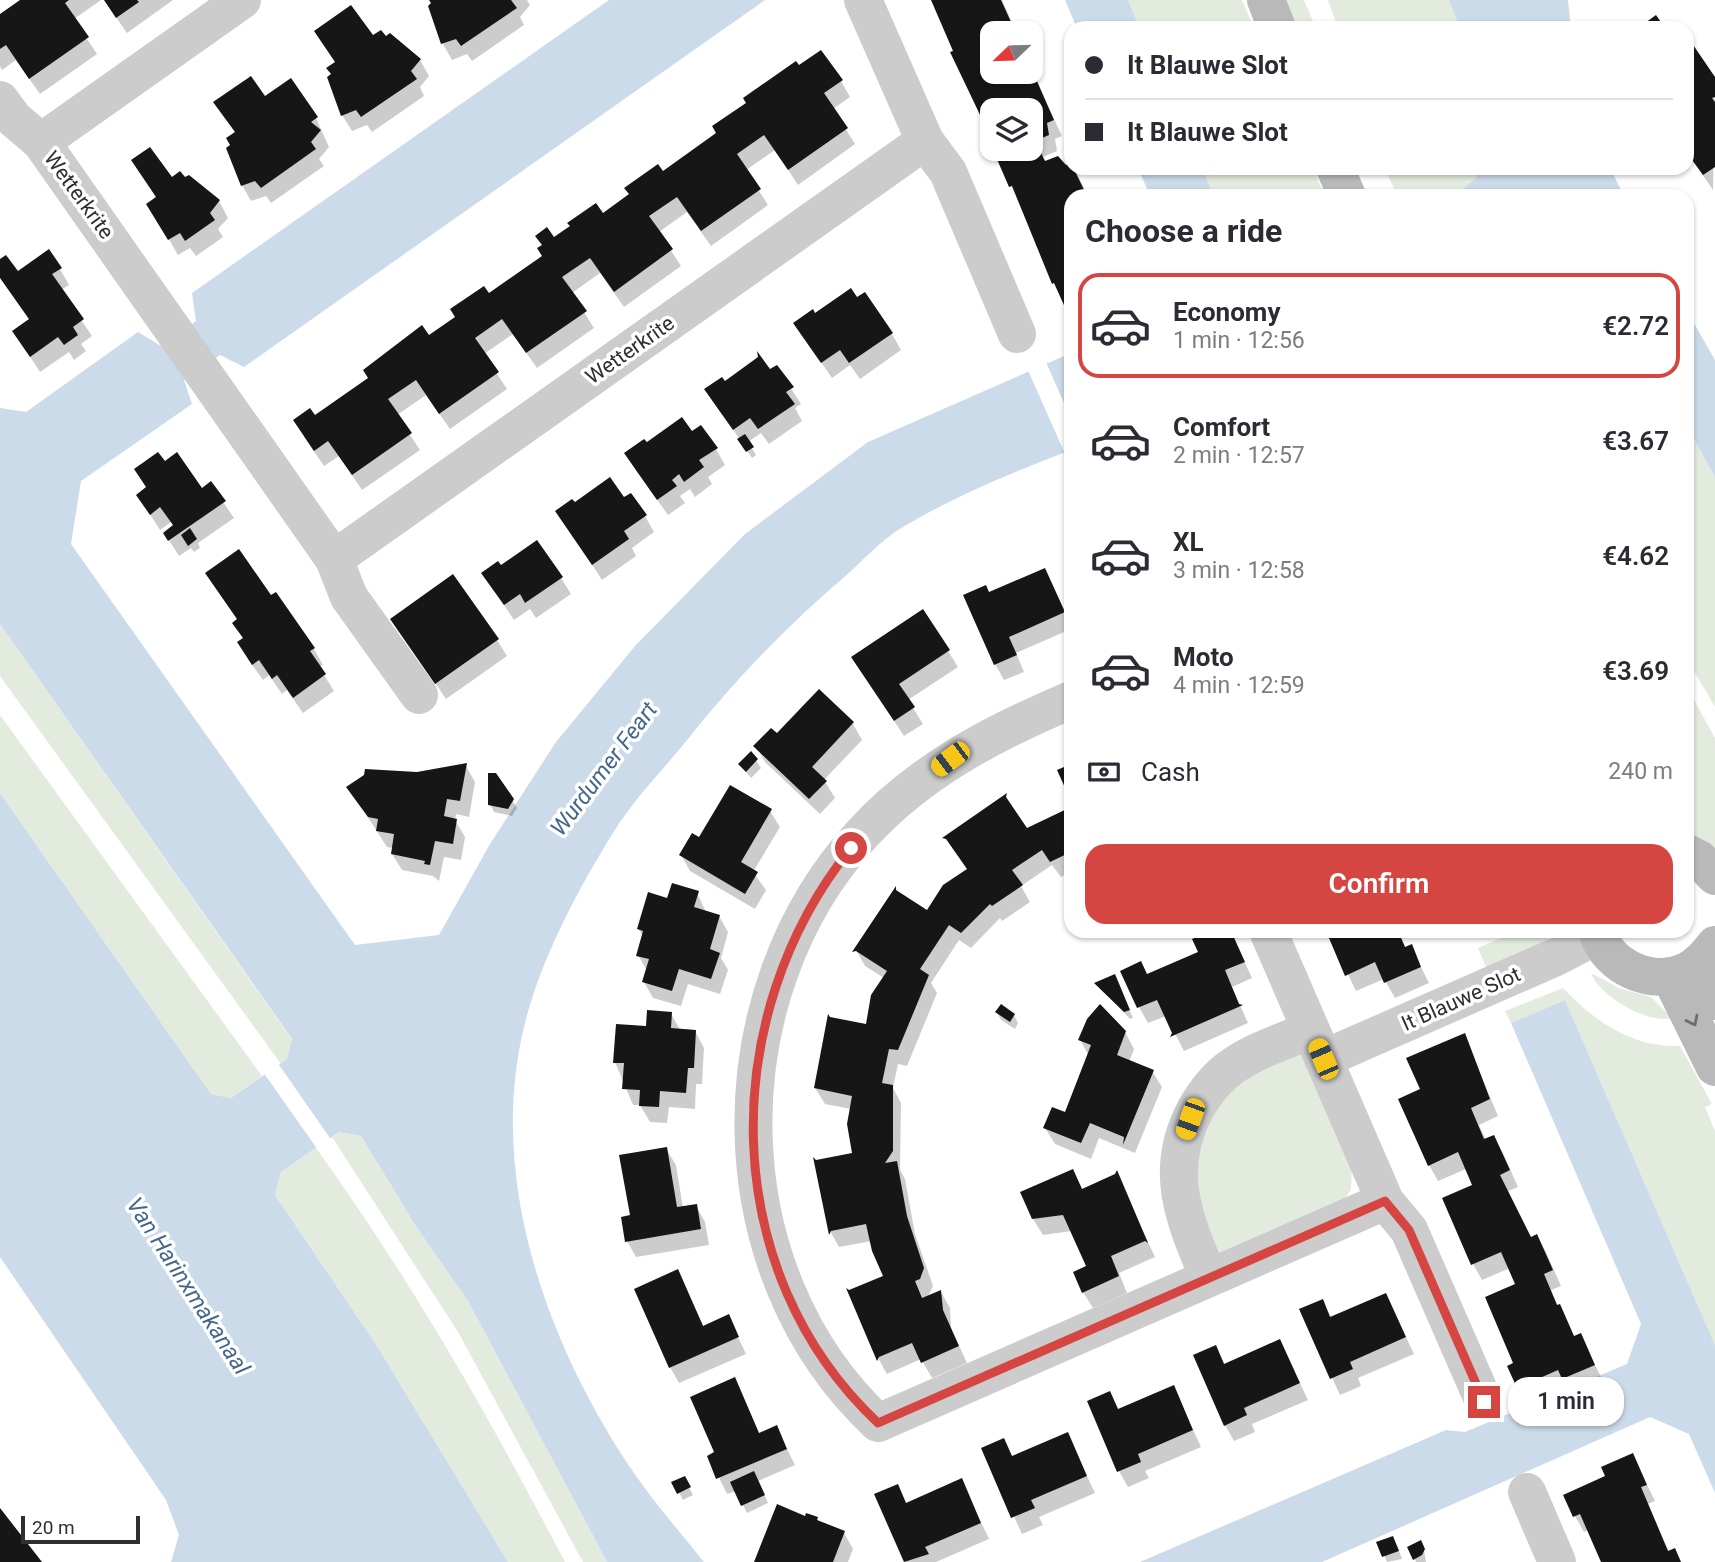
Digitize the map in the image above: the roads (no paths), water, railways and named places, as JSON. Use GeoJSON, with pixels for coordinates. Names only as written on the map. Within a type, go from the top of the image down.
{"type":"FeatureCollection","features":[{"type":"Feature","properties":{"kind":"street","name":"Wetterkrite"},"geometry":{"type":"LineString","coordinates":[[41,142],[242,0]]}},
{"type":"Feature","properties":{"kind":"street"},"geometry":{"type":"LineString","coordinates":[[863,0],[925,141],[948,172],[1017,334]]}},
{"type":"Feature","properties":{"kind":"street","name":"Wetterkrite"},"geometry":{"type":"LineString","coordinates":[[0,100],[14,118],[41,142],[177,332],[334,559],[349,597],[419,695]]}},
{"type":"Feature","properties":{"kind":"street","name":"Wetterkrite"},"geometry":{"type":"LineString","coordinates":[[334,559],[925,141]]}},
{"type":"Feature","properties":{"kind":"street"},"geometry":{"type":"LineString","coordinates":[[1064,703],[980,741],[915,785],[862,834],[839,862],[800,925],[772,995],[760,1037],[754,1078],[754,1155],[766,1231],[792,1304],[834,1377],[878,1423],[1385,1201]]}},
{"type":"Feature","properties":{"kind":"street"},"geometry":{"type":"LineString","coordinates":[[1694,856],[1715,876]]}},
{"type":"Feature","properties":{"kind":"street"},"geometry":{"type":"LineString","coordinates":[[1271,938],[1385,1201],[1409,1230],[1484,1402]]}},
{"type":"Feature","properties":{"kind":"street","name":"It Blauwe Slot"},"geometry":{"type":"LineString","coordinates":[[1209,1278],[1189,1230],[1177,1173],[1182,1142],[1190,1119],[1201,1099],[1231,1067],[1317,1044],[1558,956],[1589,938]]}},
{"type":"Feature","properties":{"kind":"street"},"geometry":{"type":"LineString","coordinates":[[1600,938],[1615,960],[1627,968],[1655,977],[1695,961]]}},
{"type":"Feature","properties":{"kind":"street"},"geometry":{"type":"LineString","coordinates":[[1695,961],[1715,1001]]}},
{"type":"Feature","properties":{"kind":"street"},"geometry":{"type":"LineString","coordinates":[[1695,961],[1715,1067]]}},
{"type":"Feature","properties":{"kind":"street"},"geometry":{"type":"LineString","coordinates":[[1527,1492],[1557,1562]]}},
{"type":"Feature","properties":{"kind":"water"},"geometry":{"type":"Polygon","coordinates":[[[609,0],[765,0],[244,367],[220,355],[184,380],[192,404],[81,481],[71,544],[355,945],[439,935],[490,844],[556,742],[635,646],[745,534],[868,442],[1064,356],[1064,453],[982,486],[898,530],[879,544],[765,651],[706,716],[621,821],[566,917],[530,1005],[517,1065],[513,1127],[518,1188],[530,1249],[549,1309],[573,1367],[602,1422],[642,1485],[704,1562],[607,1562],[468,1301],[417,1228],[361,1136],[339,1132],[281,1172],[275,1195],[377,1346],[508,1562],[171,1562],[179,1535],[166,1500],[0,1257],[0,793],[211,1094],[231,1098],[287,1059],[292,1039],[0,624],[0,408],[26,412],[138,332],[161,346],[196,321],[192,293],[609,0]]]}},
{"type":"Feature","properties":{"kind":"water"},"geometry":{"type":"Polygon","coordinates":[[[1065,0],[1128,0],[1137,21],[1074,21],[1065,0]]]}},
{"type":"Feature","properties":{"kind":"water"},"geometry":{"type":"Polygon","coordinates":[[[1449,0],[1568,0],[1570,21],[1457,21],[1449,0]]]}},
{"type":"Feature","properties":{"kind":"water"},"geometry":{"type":"Polygon","coordinates":[[[1141,175],[1205,175],[1211,189],[1147,189],[1141,175]]]}},
{"type":"Feature","properties":{"kind":"water"},"geometry":{"type":"Polygon","coordinates":[[[1614,175],[1620,189],[1463,189],[1477,177],[1614,175]]]}},
{"type":"Feature","properties":{"kind":"water"},"geometry":{"type":"Polygon","coordinates":[[[1694,323],[1715,360],[1715,477],[1694,439],[1694,323]]]}},
{"type":"Feature","properties":{"kind":"water"},"geometry":{"type":"Polygon","coordinates":[[[1565,1000],[1715,1345],[1715,1493],[1689,1434],[1650,1417],[1322,1562],[1140,1562],[1446,1430],[1465,1432],[1627,1364],[1641,1324],[1511,1023],[1565,1000]]]}},
{"type":"Feature","properties":{"kind":"water label","name":"Wurdumer Feart"},"geometry":{"type":"Point","coordinates":[604,769]}},
{"type":"Feature","properties":{"kind":"water label","name":"Van Harinxmakanaal"},"geometry":{"type":"Point","coordinates":[188,1286]}}]}
